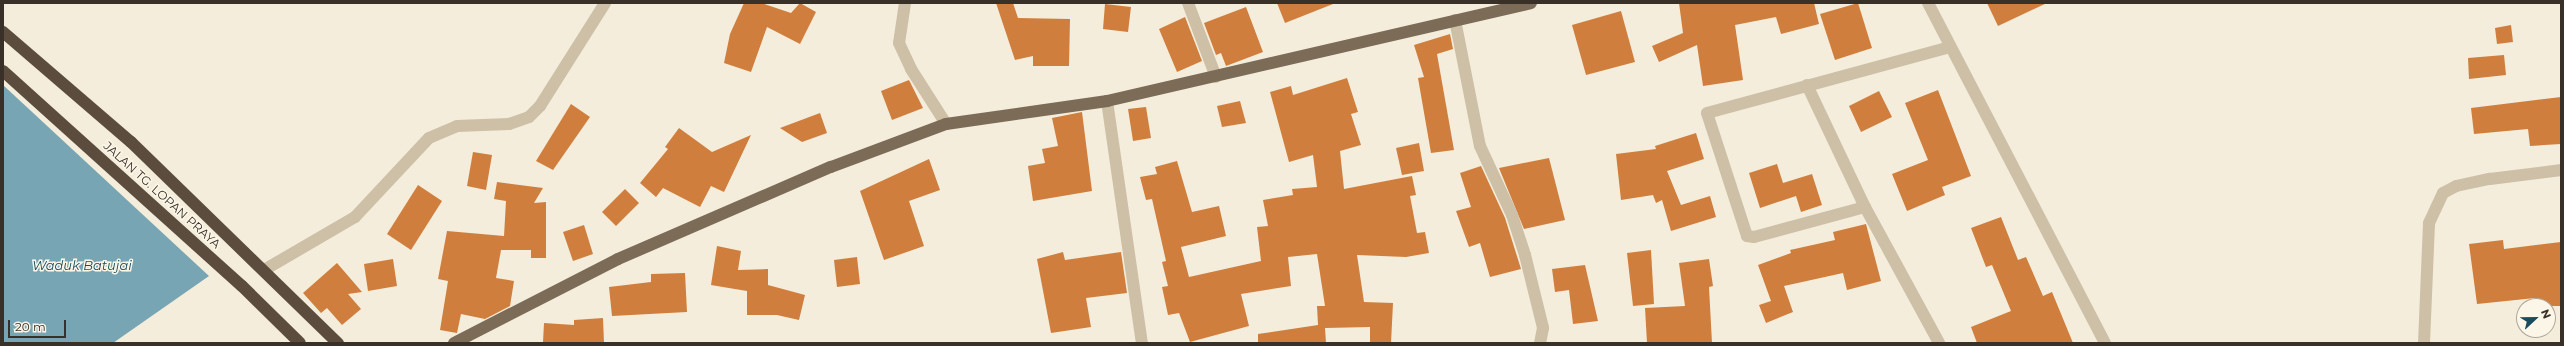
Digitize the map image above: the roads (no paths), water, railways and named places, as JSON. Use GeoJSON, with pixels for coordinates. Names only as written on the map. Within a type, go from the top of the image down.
{"type":"FeatureCollection","features":[{"type":"Feature","properties":{"kind":"highway"},"geometry":{"type":"LineString","coordinates":[[3,32],[131,142],[338,343]]}},
{"type":"Feature","properties":{"kind":"highway","name":"JALAN TG. LOPAN PRAYA"},"geometry":{"type":"LineString","coordinates":[[8,75],[242,286],[300,343]]}},
{"type":"Feature","properties":{"kind":"main road"},"geometry":{"type":"LineString","coordinates":[[454,343],[618,259],[831,167],[946,124],[1107,101],[1216,77],[1512,5],[1531,3]]}},
{"type":"Feature","properties":{"kind":"street"},"geometry":{"type":"LineString","coordinates":[[264,270],[355,217],[430,138],[462,125],[504,124],[529,117],[540,106],[605,3]]}},
{"type":"Feature","properties":{"kind":"street"},"geometry":{"type":"LineString","coordinates":[[905,3],[899,43],[910,69],[946,124]]}},
{"type":"Feature","properties":{"kind":"street"},"geometry":{"type":"LineString","coordinates":[[1188,3],[1216,77]]}},
{"type":"Feature","properties":{"kind":"street"},"geometry":{"type":"LineString","coordinates":[[1928,3],[2105,343]]}},
{"type":"Feature","properties":{"kind":"street"},"geometry":{"type":"LineString","coordinates":[[1455,20],[1480,146],[1512,215],[1525,255],[1543,328],[1540,343]]}},
{"type":"Feature","properties":{"kind":"street"},"geometry":{"type":"LineString","coordinates":[[1865,206],[1754,237],[1745,235],[1707,113],[1950,47]]}},
{"type":"Feature","properties":{"kind":"street"},"geometry":{"type":"LineString","coordinates":[[1807,85],[1865,206],[1938,343]]}},
{"type":"Feature","properties":{"kind":"street"},"geometry":{"type":"LineString","coordinates":[[1107,101],[1142,343]]}},
{"type":"Feature","properties":{"kind":"street"},"geometry":{"type":"LineString","coordinates":[[2424,343],[2429,223],[2443,193],[2469,183],[2561,170]]}},
{"type":"Feature","properties":{"kind":"water","name":"Waduk Batujai"},"geometry":{"type":"Polygon","coordinates":[[[3,85],[209,276],[113,343],[3,343],[3,85]]]}}]}
